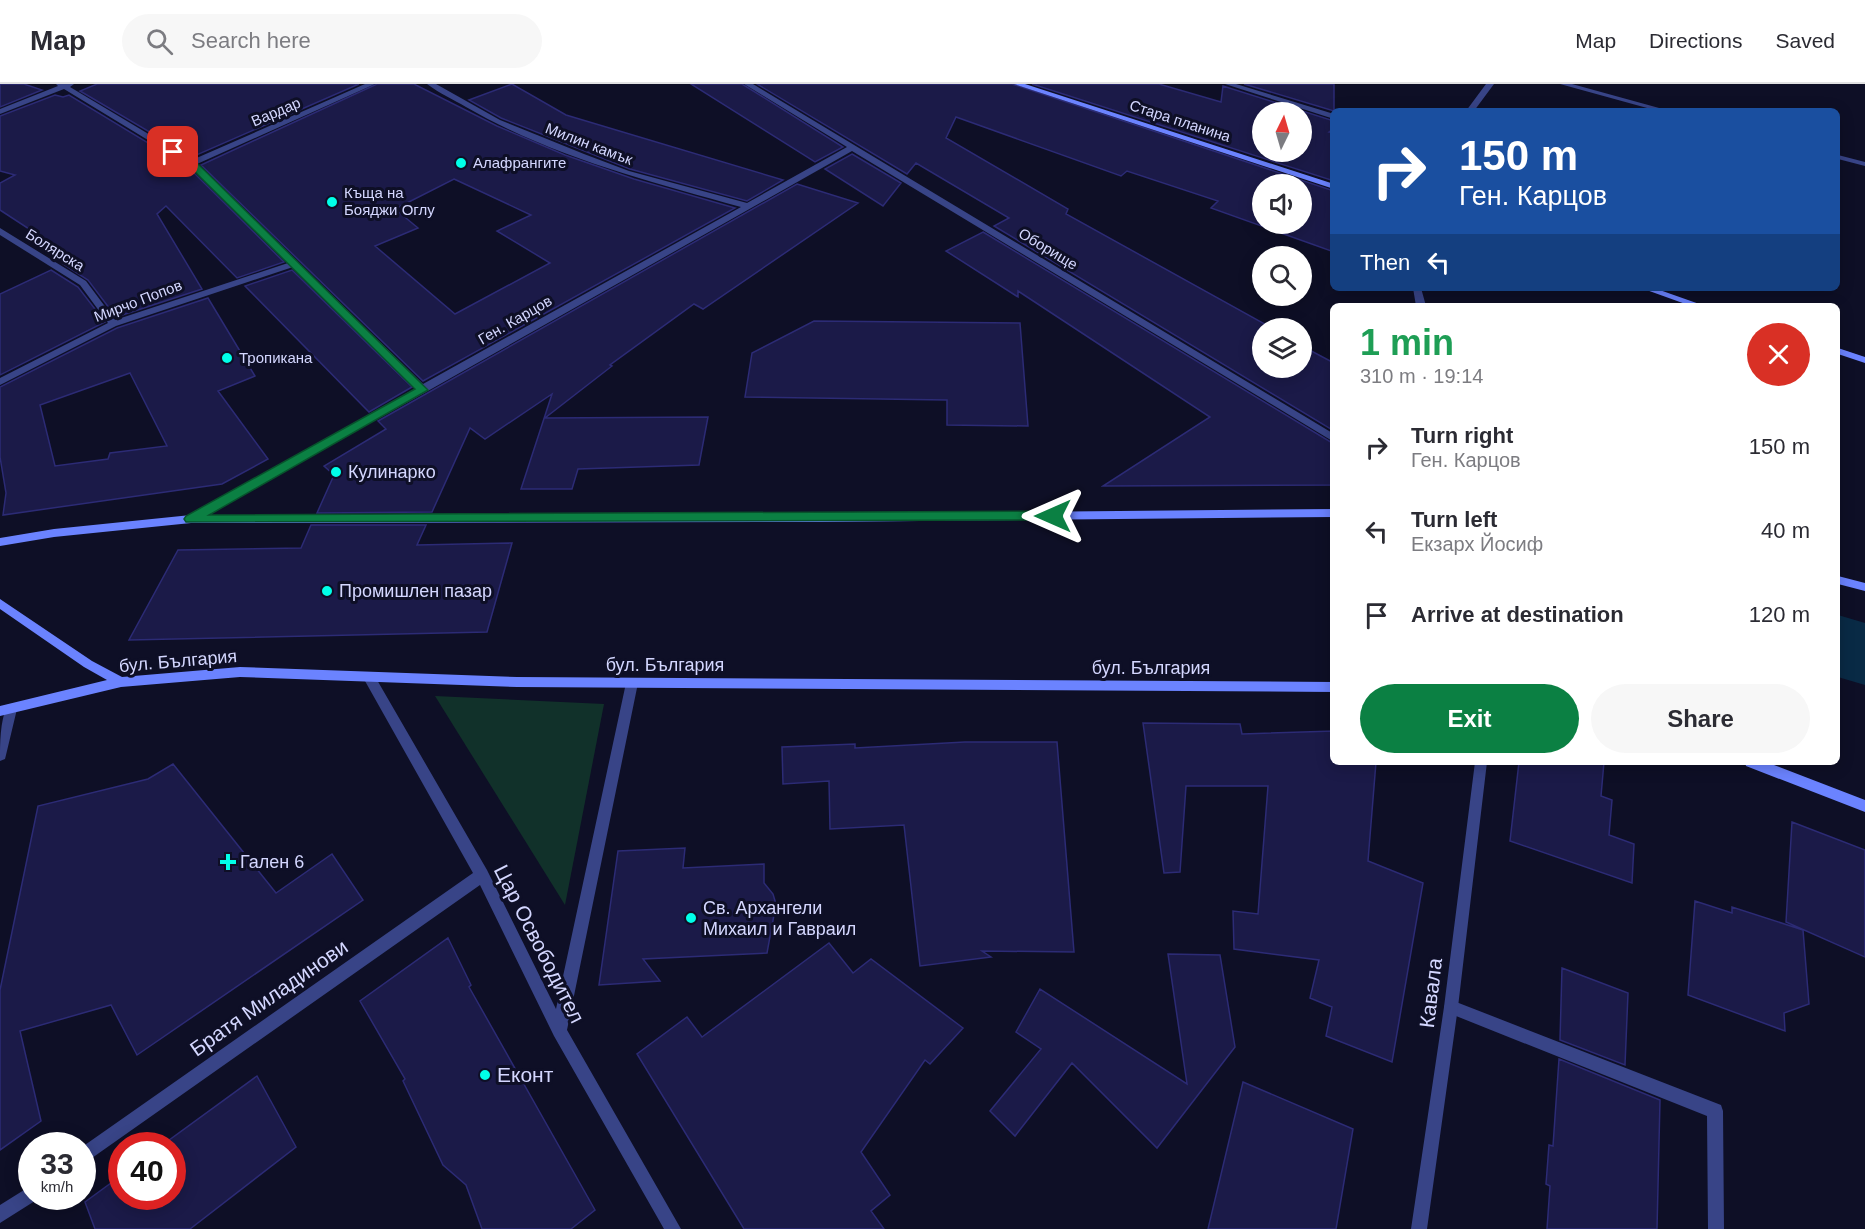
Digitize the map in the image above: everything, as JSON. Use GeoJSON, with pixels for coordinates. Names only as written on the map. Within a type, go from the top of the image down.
{"type":"FeatureCollection","features":[{"type":"Feature","properties":{"kind":"street","name":"Вардар"},"geometry":{"type":"LineString","coordinates":[[192,163],[371,84]]}},
{"type":"Feature","properties":{"kind":"street","name":"Милин камък"},"geometry":{"type":"LineString","coordinates":[[431,84],[497,122],[581,156],[626,173],[747,206]]}},
{"type":"Feature","properties":{"kind":"street","name":"Оборище"},"geometry":{"type":"LineString","coordinates":[[748,84],[1330,437]]}},
{"type":"Feature","properties":{"kind":"street","name":"Стара планина"},"geometry":{"type":"LineString","coordinates":[[1018,84],[1330,186]]}},
{"type":"Feature","properties":{"kind":"street"},"geometry":{"type":"LineString","coordinates":[[1229,84],[1330,116]]}},
{"type":"Feature","properties":{"kind":"street"},"geometry":{"type":"LineString","coordinates":[[1472,108],[1490,84]]}},
{"type":"Feature","properties":{"kind":"street"},"geometry":{"type":"LineString","coordinates":[[1564,84],[1655,108]]}},
{"type":"Feature","properties":{"kind":"street"},"geometry":{"type":"LineString","coordinates":[[0,112],[65,85],[192,163],[423,390]]}},
{"type":"Feature","properties":{"kind":"street","name":"Ген. Карцов"},"geometry":{"type":"LineString","coordinates":[[191,519],[853,147]]}},
{"type":"Feature","properties":{"kind":"street"},"geometry":{"type":"LineString","coordinates":[[1840,157],[1865,164]]}},
{"type":"Feature","properties":{"kind":"street","name":"Болярска"},"geometry":{"type":"LineString","coordinates":[[0,231],[83,283],[113,324]]}},
{"type":"Feature","properties":{"kind":"street","name":"Мирчо Попов"},"geometry":{"type":"LineString","coordinates":[[0,382],[113,324],[293,264]]}},
{"type":"Feature","properties":{"kind":"street"},"geometry":{"type":"LineString","coordinates":[[1654,291],[1691,303]]}},
{"type":"Feature","properties":{"kind":"street"},"geometry":{"type":"LineString","coordinates":[[1840,352],[1865,360]]}},
{"type":"Feature","properties":{"kind":"street"},"geometry":{"type":"LineString","coordinates":[[0,542],[54,533],[191,519],[820,518],[1330,513]]}},
{"type":"Feature","properties":{"kind":"street"},"geometry":{"type":"LineString","coordinates":[[1840,581],[1865,587]]}},
{"type":"Feature","properties":{"kind":"street"},"geometry":{"type":"LineString","coordinates":[[0,603],[88,664],[121,682]]}},
{"type":"Feature","properties":{"kind":"street","name":"бул. България"},"geometry":{"type":"LineString","coordinates":[[6,710],[121,682],[240,672],[632,683],[1330,687]]}},
{"type":"Feature","properties":{"kind":"street","name":"Цар Освободител"},"geometry":{"type":"LineString","coordinates":[[369,677],[482,875],[559,1031],[673,1229]]}},
{"type":"Feature","properties":{"kind":"street"},"geometry":{"type":"LineString","coordinates":[[559,1031],[632,683]]}},
{"type":"Feature","properties":{"kind":"street"},"geometry":{"type":"LineString","coordinates":[[0,755],[6,710]]}},
{"type":"Feature","properties":{"kind":"street","name":"Кавала"},"geometry":{"type":"LineString","coordinates":[[1419,1229],[1451,1007],[1480,765]]}},
{"type":"Feature","properties":{"kind":"street"},"geometry":{"type":"LineString","coordinates":[[1759,765],[1865,806]]}},
{"type":"Feature","properties":{"kind":"street","name":"Братя Миладинови"},"geometry":{"type":"LineString","coordinates":[[96,1147],[482,875]]}},
{"type":"Feature","properties":{"kind":"street"},"geometry":{"type":"LineString","coordinates":[[1451,1007],[1715,1111],[1716,1229]]}},
{"type":"Feature","properties":{"kind":"street"},"geometry":{"type":"LineString","coordinates":[[0,1215],[18,1203]]}},
{"type":"Feature","properties":{"kind":"green space"},"geometry":{"type":"Polygon","coordinates":[[[435,696],[604,704],[565,905],[435,696]]]}},
{"type":"Feature","properties":{"kind":"building"},"geometry":{"type":"Polygon","coordinates":[[[0,84],[24,84],[42,90],[0,107],[0,84]]]}},
{"type":"Feature","properties":{"kind":"building"},"geometry":{"type":"Polygon","coordinates":[[[97,84],[359,84],[192,157],[80,91],[97,84]]]}},
{"type":"Feature","properties":{"kind":"building"},"geometry":{"type":"Polygon","coordinates":[[[377,84],[414,84],[497,126],[565,155],[634,179],[735,208],[423,381],[201,165],[377,84]],[[454,179],[395,209],[418,228],[375,246],[455,314],[550,263],[497,231],[531,215],[454,179]]]}},
{"type":"Feature","properties":{"kind":"building"},"geometry":{"type":"Polygon","coordinates":[[[512,84],[566,115],[783,180],[747,201],[630,169],[501,118],[469,100],[512,84]]]}},
{"type":"Feature","properties":{"kind":"building"},"geometry":{"type":"Polygon","coordinates":[[[691,84],[742,84],[843,147],[815,162],[691,84]]]}},
{"type":"Feature","properties":{"kind":"building"},"geometry":{"type":"Polygon","coordinates":[[[757,84],[1012,84],[1283,174],[1252,174],[1252,223],[1211,208],[1218,201],[1127,171],[1121,176],[956,117],[946,138],[1068,209],[1066,214],[1254,318],[1252,318],[1252,378],[1312,378],[1312,351],[1330,361],[1330,429],[994,226],[1009,218],[916,163],[907,174],[757,84]]]}},
{"type":"Feature","properties":{"kind":"building"},"geometry":{"type":"Polygon","coordinates":[[[1032,84],[1159,84],[1221,102],[1223,86],[1274,102],[1252,102],[1252,155],[1032,84]]]}},
{"type":"Feature","properties":{"kind":"building"},"geometry":{"type":"Polygon","coordinates":[[[1244,84],[1334,84],[1334,108],[1244,84]]]}},
{"type":"Feature","properties":{"kind":"building"},"geometry":{"type":"Polygon","coordinates":[[[55,95],[63,97],[69,95],[188,167],[284,262],[237,278],[166,206],[157,214],[202,289],[116,317],[88,280],[63,264],[75,259],[0,210],[0,183],[15,175],[0,171],[0,116],[55,95]]]}},
{"type":"Feature","properties":{"kind":"building"},"geometry":{"type":"Polygon","coordinates":[[[1312,114],[1330,120],[1330,180],[1275,162],[1312,162],[1312,114]]]}},
{"type":"Feature","properties":{"kind":"building"},"geometry":{"type":"Polygon","coordinates":[[[852,154],[901,183],[883,206],[825,169],[852,154]]]}},
{"type":"Feature","properties":{"kind":"building"},"geometry":{"type":"Polygon","coordinates":[[[797,184],[858,203],[703,309],[694,304],[610,365],[612,366],[545,418],[708,417],[699,465],[578,469],[572,489],[521,489],[552,394],[485,439],[470,428],[432,512],[317,513],[334,475],[324,466],[386,429],[378,421],[797,184]]]}},
{"type":"Feature","properties":{"kind":"building"},"geometry":{"type":"Polygon","coordinates":[[[1312,184],[1330,190],[1330,251],[1284,234],[1312,234],[1312,184]]]}},
{"type":"Feature","properties":{"kind":"building"},"geometry":{"type":"Polygon","coordinates":[[[983,232],[1330,442],[1330,485],[1103,486],[1210,417],[1018,291],[1018,297],[946,251],[983,232]]]}},
{"type":"Feature","properties":{"kind":"building"},"geometry":{"type":"Polygon","coordinates":[[[51,270],[78,287],[105,322],[0,375],[0,294],[51,270]]]}},
{"type":"Feature","properties":{"kind":"building"},"geometry":{"type":"Polygon","coordinates":[[[292,270],[412,387],[369,412],[245,286],[292,270]]]}},
{"type":"Feature","properties":{"kind":"building"},"geometry":{"type":"Polygon","coordinates":[[[208,298],[255,376],[218,391],[268,459],[222,484],[3,515],[6,493],[0,457],[0,387],[117,328],[208,298]],[[130,373],[40,405],[55,466],[108,459],[110,453],[167,446],[130,373]]]}},
{"type":"Feature","properties":{"kind":"building"},"geometry":{"type":"Polygon","coordinates":[[[814,321],[1020,323],[1028,426],[947,425],[947,400],[745,397],[752,353],[814,321]]]}},
{"type":"Feature","properties":{"kind":"building","name":"Промишлен пазар"},"geometry":{"type":"Polygon","coordinates":[[[311,525],[426,525],[417,545],[512,543],[487,632],[129,640],[178,550],[301,548],[311,525]]]}},
{"type":"Feature","properties":{"kind":"building"},"geometry":{"type":"Polygon","coordinates":[[[1143,723],[1240,724],[1242,734],[1330,731],[1330,765],[1376,765],[1368,861],[1423,883],[1392,1062],[1326,1036],[1332,1007],[1310,998],[1319,960],[1234,949],[1233,911],[1258,914],[1268,786],[1186,786],[1180,872],[1164,873],[1143,723]]]}},
{"type":"Feature","properties":{"kind":"building"},"geometry":{"type":"Polygon","coordinates":[[[965,742],[1057,742],[1074,952],[982,951],[991,957],[920,966],[904,825],[830,829],[829,781],[783,784],[782,747],[855,744],[855,748],[965,742]]]}},
{"type":"Feature","properties":{"kind":"building"},"geometry":{"type":"Polygon","coordinates":[[[173,764],[276,893],[332,854],[363,900],[137,1055],[111,1005],[20,1031],[41,1121],[25,1132],[18,1132],[18,1137],[0,1150],[0,990],[38,806],[148,779],[173,764]]]}},
{"type":"Feature","properties":{"kind":"building"},"geometry":{"type":"Polygon","coordinates":[[[1519,765],[1604,765],[1601,796],[1612,800],[1609,835],[1634,844],[1632,883],[1510,841],[1519,765]]]}},
{"type":"Feature","properties":{"kind":"building"},"geometry":{"type":"Polygon","coordinates":[[[1792,822],[1865,850],[1865,957],[1786,922],[1792,822]]]}},
{"type":"Feature","properties":{"kind":"building","name":"Св. Архангели Михаил и Гавраил"},"geometry":{"type":"Polygon","coordinates":[[[685,848],[683,868],[764,864],[764,883],[773,894],[776,904],[767,953],[643,959],[660,981],[599,985],[618,851],[685,848]]]}},
{"type":"Feature","properties":{"kind":"building"},"geometry":{"type":"Polygon","coordinates":[[[1695,901],[1732,913],[1732,907],[1803,930],[1809,1004],[1784,1013],[1785,1031],[1688,995],[1695,901]]]}},
{"type":"Feature","properties":{"kind":"building"},"geometry":{"type":"Polygon","coordinates":[[[448,938],[471,985],[469,987],[595,1210],[571,1229],[482,1229],[466,1185],[443,1165],[403,1081],[405,1079],[360,1001],[448,938]]]}},
{"type":"Feature","properties":{"kind":"building"},"geometry":{"type":"Polygon","coordinates":[[[829,943],[853,973],[871,959],[963,1028],[930,1064],[925,1060],[861,1152],[890,1195],[871,1211],[884,1229],[744,1229],[637,1054],[687,1017],[702,1037],[829,943]]]}},
{"type":"Feature","properties":{"kind":"building"},"geometry":{"type":"Polygon","coordinates":[[[1168,954],[1220,955],[1235,1047],[1157,1148],[1072,1063],[1015,1136],[990,1111],[1041,1049],[1016,1032],[1040,989],[1187,1084],[1168,954]]]}},
{"type":"Feature","properties":{"kind":"building"},"geometry":{"type":"Polygon","coordinates":[[[1562,968],[1628,993],[1625,1065],[1560,1040],[1562,968]]]}},
{"type":"Feature","properties":{"kind":"building"},"geometry":{"type":"Polygon","coordinates":[[[1559,1059],[1660,1100],[1657,1229],[1547,1229],[1550,1186],[1546,1184],[1549,1145],[1553,1146],[1559,1059]]]}},
{"type":"Feature","properties":{"kind":"building"},"geometry":{"type":"Polygon","coordinates":[[[257,1076],[296,1147],[190,1229],[95,1229],[88,1210],[96,1210],[96,1194],[108,1185],[108,1210],[186,1210],[186,1132],[180,1132],[257,1076]]]}},
{"type":"Feature","properties":{"kind":"building"},"geometry":{"type":"Polygon","coordinates":[[[1243,1082],[1353,1129],[1336,1229],[1208,1229],[1243,1082]]]}},
{"type":"Feature","properties":{"kind":"waterway"},"geometry":{"type":"LineString","coordinates":[[1840,647],[1865,654]]}},
{"type":"Feature","properties":{"kind":"place","name":"Алафрангите"},"geometry":{"type":"Point","coordinates":[461,163]}},
{"type":"Feature","properties":{"kind":"place","name":"Къща на Бояджи Оглу"},"geometry":{"type":"Point","coordinates":[332,202]}},
{"type":"Feature","properties":{"kind":"place","name":"Тропикана"},"geometry":{"type":"Point","coordinates":[227,358]}},
{"type":"Feature","properties":{"kind":"place","name":"Кулинарко"},"geometry":{"type":"Point","coordinates":[336,472]}},
{"type":"Feature","properties":{"kind":"place","name":"Промишлен пазар"},"geometry":{"type":"Point","coordinates":[327,591]}},
{"type":"Feature","properties":{"kind":"place","name":"Гален 6"},"geometry":{"type":"Point","coordinates":[228,862]}},
{"type":"Feature","properties":{"kind":"place","name":"Св. Архангели Михаил и Гавраил"},"geometry":{"type":"Point","coordinates":[691,918]}},
{"type":"Feature","properties":{"kind":"place","name":"Еконт"},"geometry":{"type":"Point","coordinates":[485,1075]}},
{"type":"Feature","properties":{"kind":"route"},"geometry":{"type":"LineString","coordinates":[[173,152],[192,163],[423,390],[191,519],[1053,516]]}}]}
